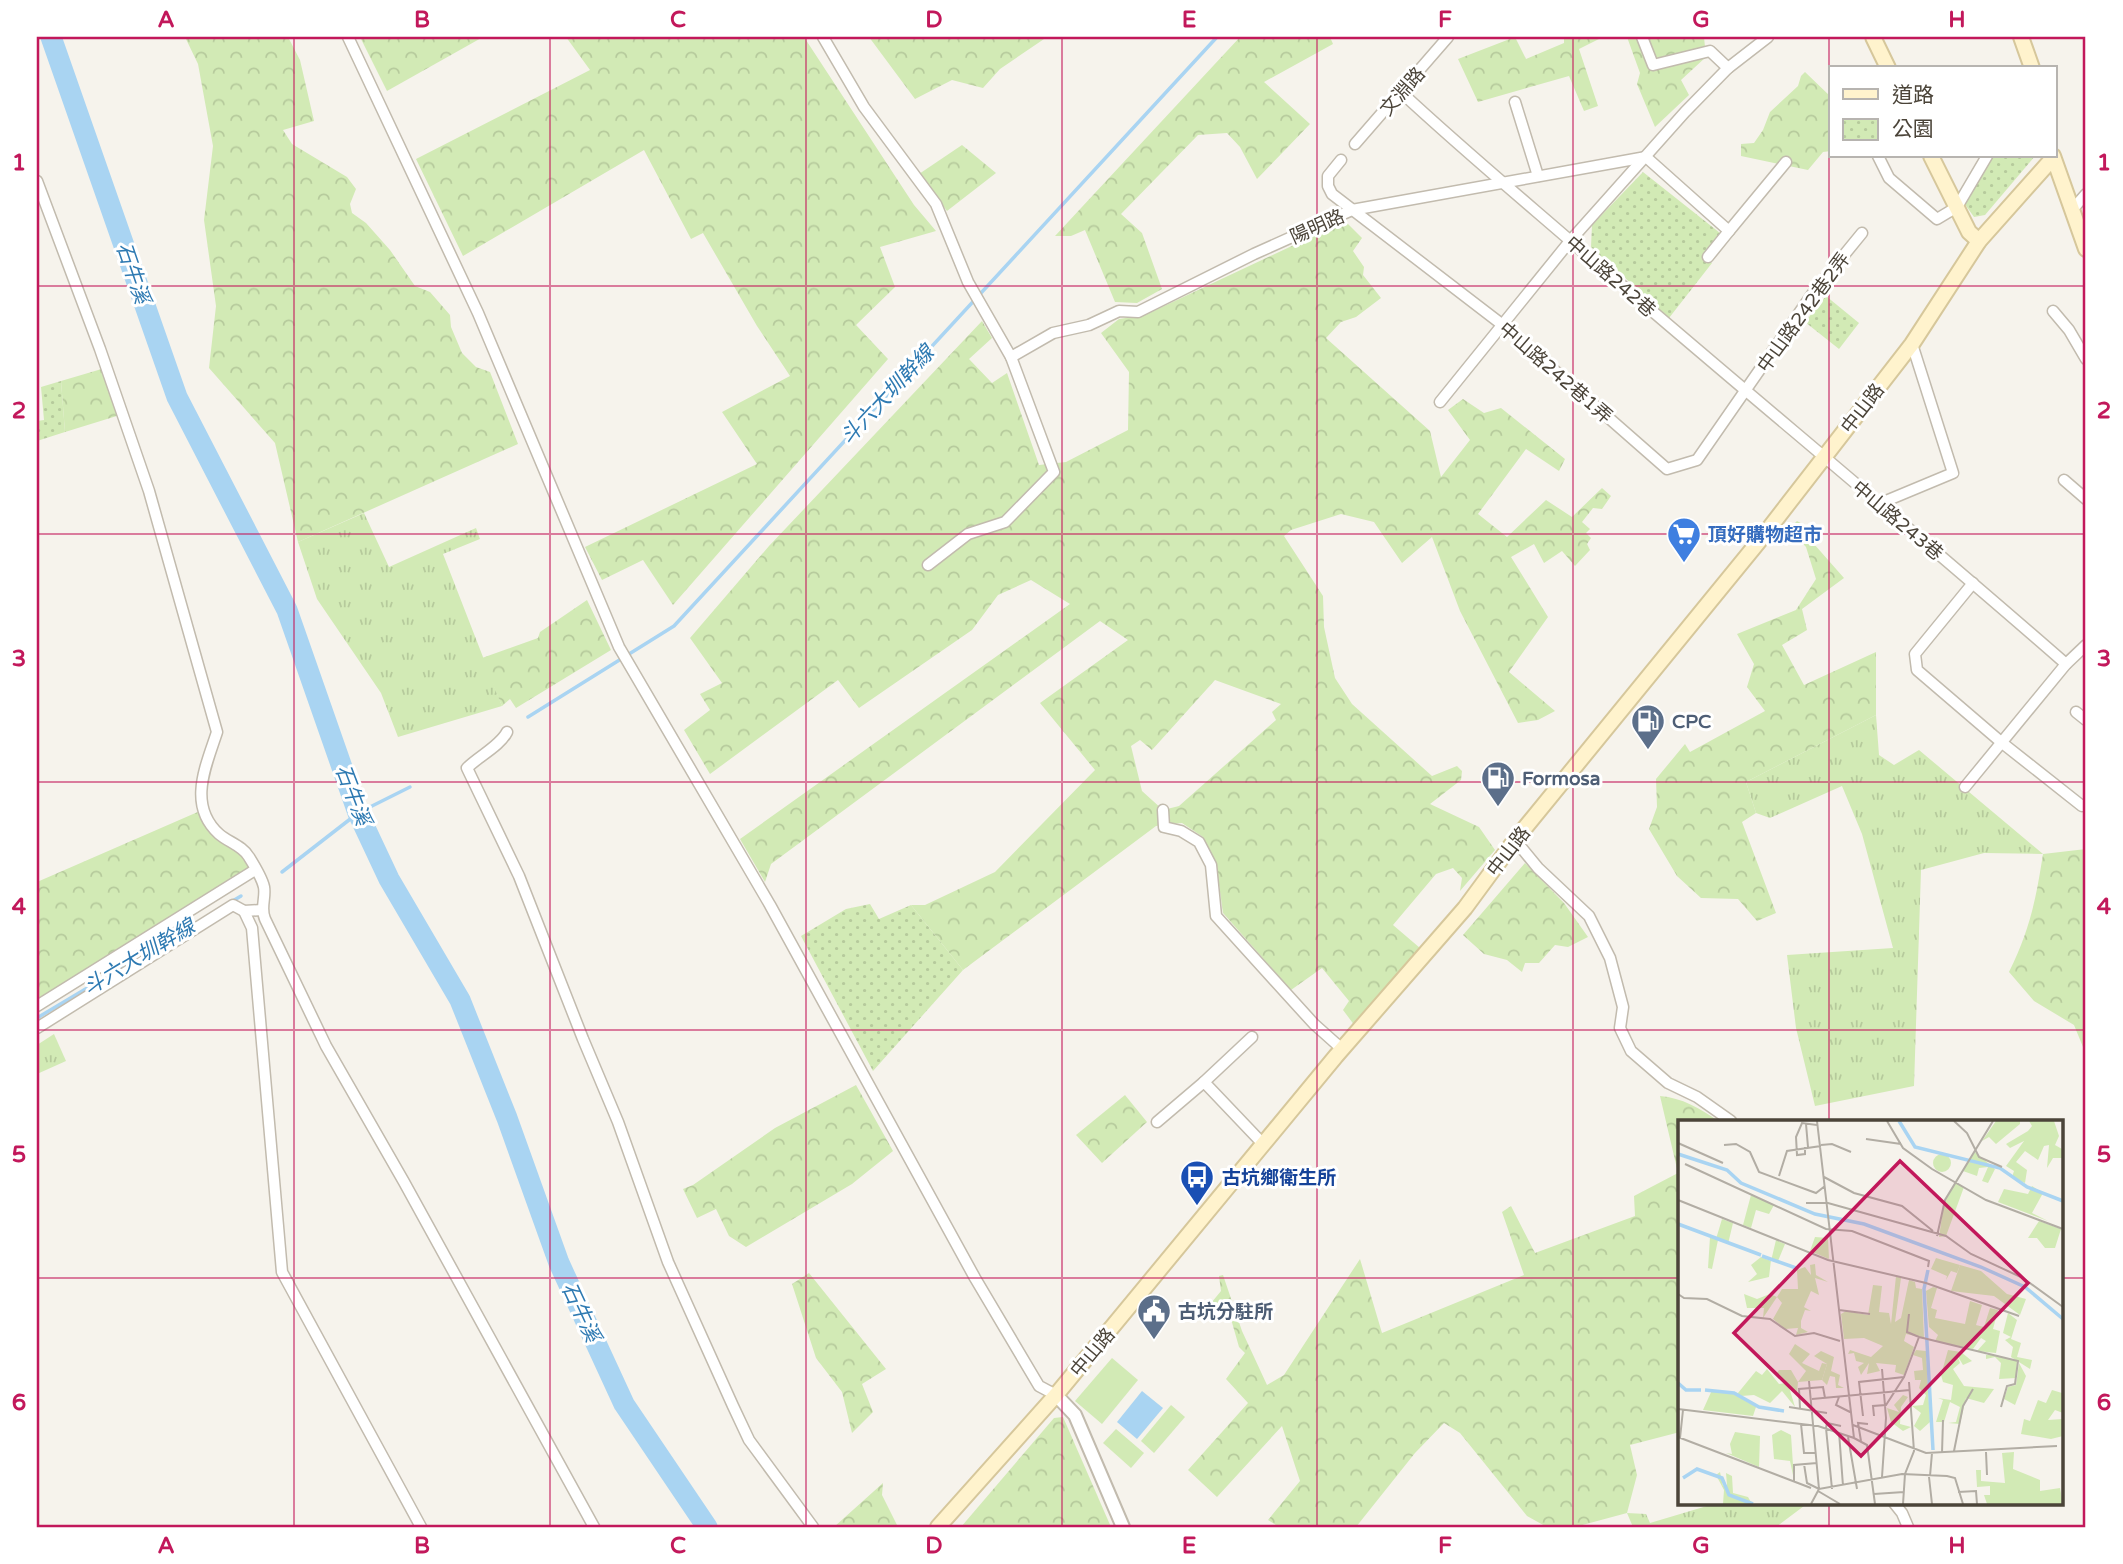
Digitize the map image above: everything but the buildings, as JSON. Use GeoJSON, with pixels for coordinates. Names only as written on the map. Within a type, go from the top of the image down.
{"type":"FeatureCollection","features":[{"type":"Feature","properties":{"kind":"main road"},"geometry":{"type":"LineString","coordinates":[[1873,37],[1887,66]]}},
{"type":"Feature","properties":{"kind":"main road"},"geometry":{"type":"LineString","coordinates":[[2021,37],[2031,66]]}},
{"type":"Feature","properties":{"kind":"main road"},"geometry":{"type":"LineString","coordinates":[[1932,158],[1969,232],[1979,241]]}},
{"type":"Feature","properties":{"kind":"main road","name":"中山路"},"geometry":{"type":"LineString","coordinates":[[938,1527],[1056,1395],[1342,1049],[1465,908],[1516,840],[1760,540],[1912,344],[1979,241],[2052,158]]}},
{"type":"Feature","properties":{"kind":"main road"},"geometry":{"type":"LineString","coordinates":[[2053,158],[2086,249]]}},
{"type":"Feature","properties":{"kind":"street"},"geometry":{"type":"LineString","coordinates":[[348,37],[478,313],[620,647],[770,905],[996,1314],[1039,1386],[1056,1395],[1075,1415],[1123,1527]]}},
{"type":"Feature","properties":{"kind":"street"},"geometry":{"type":"LineString","coordinates":[[823,37],[864,107],[936,204],[968,282],[1011,357],[1054,472],[1005,522],[968,534],[928,565]]}},
{"type":"Feature","properties":{"kind":"street","name":"文淵路"},"geometry":{"type":"LineString","coordinates":[[1355,144],[1448,37]]}},
{"type":"Feature","properties":{"kind":"street"},"geometry":{"type":"LineString","coordinates":[[1642,37],[1653,65],[1710,51],[1728,68]]}},
{"type":"Feature","properties":{"kind":"street"},"geometry":{"type":"LineString","coordinates":[[1440,402],[1570,241],[1685,112],[1728,68],[1768,37]]}},
{"type":"Feature","properties":{"kind":"street"},"geometry":{"type":"LineString","coordinates":[[1873,37],[1879,37]]}},
{"type":"Feature","properties":{"kind":"street","name":"中山路242巷"},"geometry":{"type":"LineString","coordinates":[[1402,93],[1822,457]]}},
{"type":"Feature","properties":{"kind":"street"},"geometry":{"type":"LineString","coordinates":[[1515,102],[1538,176]]}},
{"type":"Feature","properties":{"kind":"street"},"geometry":{"type":"LineString","coordinates":[[1646,157],[1729,232]]}},
{"type":"Feature","properties":{"kind":"street","name":"陽明路"},"geometry":{"type":"LineString","coordinates":[[1011,357],[1053,333],[1089,325],[1119,311],[1138,312],[1254,254],[1352,210],[1646,157]]}},
{"type":"Feature","properties":{"kind":"street"},"geometry":{"type":"LineString","coordinates":[[1879,158],[1889,178],[1937,219],[1957,207],[1986,158]]}},
{"type":"Feature","properties":{"kind":"street","name":"中山路242巷1弄"},"geometry":{"type":"LineString","coordinates":[[1341,160],[1328,176],[1328,186],[1332,194],[1504,326],[1667,469],[1697,460],[1745,392]]}},
{"type":"Feature","properties":{"kind":"street"},"geometry":{"type":"LineString","coordinates":[[1708,257],[1786,162]]}},
{"type":"Feature","properties":{"kind":"street"},"geometry":{"type":"LineString","coordinates":[[37,180],[149,491],[217,732],[200,797],[207,822],[220,835],[247,853],[264,886],[262,907],[326,1046],[594,1527]]}},
{"type":"Feature","properties":{"kind":"street"},"geometry":{"type":"LineString","coordinates":[[2072,210],[2086,194]]}},
{"type":"Feature","properties":{"kind":"street","name":"中山路242巷2弄"},"geometry":{"type":"LineString","coordinates":[[1745,392],[1813,293],[1862,233]]}},
{"type":"Feature","properties":{"kind":"street"},"geometry":{"type":"LineString","coordinates":[[2053,311],[2069,330],[2086,359]]}},
{"type":"Feature","properties":{"kind":"street"},"geometry":{"type":"LineString","coordinates":[[1881,503],[1953,473],[1912,344]]}},
{"type":"Feature","properties":{"kind":"street","name":"中山路243巷"},"geometry":{"type":"LineString","coordinates":[[1822,457],[1881,503],[2066,664]]}},
{"type":"Feature","properties":{"kind":"street"},"geometry":{"type":"LineString","coordinates":[[2064,480],[2086,499]]}},
{"type":"Feature","properties":{"kind":"street"},"geometry":{"type":"LineString","coordinates":[[1973,583],[1915,654],[1916,666],[1924,678],[2001,742],[2082,806],[2086,804]]}},
{"type":"Feature","properties":{"kind":"street"},"geometry":{"type":"LineString","coordinates":[[1965,787],[2066,664],[2086,645]]}},
{"type":"Feature","properties":{"kind":"street"},"geometry":{"type":"LineString","coordinates":[[2076,712],[2086,720]]}},
{"type":"Feature","properties":{"kind":"street"},"geometry":{"type":"LineString","coordinates":[[507,732],[503,740],[482,753],[467,768],[528,898],[618,1122],[668,1262],[748,1440],[813,1527]]}},
{"type":"Feature","properties":{"kind":"street"},"geometry":{"type":"LineString","coordinates":[[1163,810],[1164,827],[1181,831],[1199,842],[1211,865],[1216,916],[1314,1024],[1342,1049]]}},
{"type":"Feature","properties":{"kind":"street"},"geometry":{"type":"LineString","coordinates":[[1516,840],[1538,868],[1588,916],[1611,958],[1623,1007],[1620,1028],[1631,1051],[1668,1083],[1697,1097],[1730,1120]]}},
{"type":"Feature","properties":{"kind":"street"},"geometry":{"type":"LineString","coordinates":[[37,1006],[256,870]]}},
{"type":"Feature","properties":{"kind":"street"},"geometry":{"type":"LineString","coordinates":[[37,1028],[233,905],[244,911],[251,929],[282,1272],[421,1527]]}},
{"type":"Feature","properties":{"kind":"street"},"geometry":{"type":"LineString","coordinates":[[244,911],[262,907]]}},
{"type":"Feature","properties":{"kind":"street"},"geometry":{"type":"LineString","coordinates":[[1157,1122],[1252,1037]]}},
{"type":"Feature","properties":{"kind":"street"},"geometry":{"type":"LineString","coordinates":[[1204,1082],[1264,1145]]}},
{"type":"Feature","properties":{"kind":"street"},"geometry":{"type":"LineString","coordinates":[[1895,1504],[1908,1527]]}},
{"type":"Feature","properties":{"kind":"green space"},"geometry":{"type":"Polygon","coordinates":[[[185,37],[288,37],[300,60],[314,121],[283,130],[292,144],[347,177],[356,189],[350,204],[352,213],[366,223],[390,250],[415,286],[430,292],[450,315],[451,327],[462,353],[476,367],[490,372],[518,444],[298,542],[275,443],[209,368],[216,306],[204,220],[213,146],[198,64],[185,37]]]}},
{"type":"Feature","properties":{"kind":"green space"},"geometry":{"type":"Polygon","coordinates":[[[360,37],[483,37],[387,91],[360,37]]]}},
{"type":"Feature","properties":{"kind":"green space"},"geometry":{"type":"Polygon","coordinates":[[[566,37],[804,37],[914,205],[936,231],[880,247],[895,287],[856,325],[888,359],[673,605],[643,560],[602,580],[585,547],[757,464],[722,412],[790,376],[757,326],[703,233],[691,239],[644,150],[463,256],[416,159],[590,70],[566,37]]]}},
{"type":"Feature","properties":{"kind":"green space"},"geometry":{"type":"Polygon","coordinates":[[[869,37],[1047,37],[1000,69],[983,88],[952,80],[915,99],[869,37]]]}},
{"type":"Feature","properties":{"kind":"green space"},"geometry":{"type":"Polygon","coordinates":[[[1240,37],[1330,37],[1333,44],[1264,82],[1310,124],[1257,179],[1240,147],[1227,133],[1198,135],[1121,214],[1142,233],[1162,289],[1137,303],[1115,302],[1085,230],[1071,236],[1055,236],[1240,37]]]}},
{"type":"Feature","properties":{"kind":"green space"},"geometry":{"type":"Polygon","coordinates":[[[1515,37],[1526,59],[1564,43],[1564,37],[1603,37],[1579,49],[1598,106],[1584,111],[1569,76],[1478,102],[1458,59],[1515,37]]]}},
{"type":"Feature","properties":{"kind":"green space"},"geometry":{"type":"Polygon","coordinates":[[[1627,37],[1704,37],[1706,57],[1681,80],[1689,95],[1655,127],[1637,84],[1640,73],[1627,37]]]}},
{"type":"Feature","properties":{"kind":"green space"},"geometry":{"type":"Polygon","coordinates":[[[1805,72],[1829,95],[1829,151],[1823,152],[1808,170],[1741,156],[1741,144],[1754,143],[1770,112],[1798,86],[1805,72]]]}},
{"type":"Feature","properties":{"kind":"green space"},"geometry":{"type":"Polygon","coordinates":[[[962,145],[996,173],[947,211],[919,174],[962,145]]]}},
{"type":"Feature","properties":{"kind":"green space"},"geometry":{"type":"Polygon","coordinates":[[[1991,158],[2033,158],[1985,215],[1974,217],[1964,203],[1991,158]]]}},
{"type":"Feature","properties":{"kind":"green space"},"geometry":{"type":"Polygon","coordinates":[[[1643,172],[1720,233],[1702,255],[1712,263],[1669,318],[1591,247],[1592,225],[1643,172]]]}},
{"type":"Feature","properties":{"kind":"green space"},"geometry":{"type":"Polygon","coordinates":[[[1345,221],[1362,238],[1353,251],[1364,267],[1363,275],[1381,298],[1356,317],[1341,322],[1326,338],[1430,431],[1441,477],[1470,440],[1448,410],[1463,399],[1484,413],[1501,408],[1565,459],[1559,471],[1526,449],[1478,514],[1507,537],[1546,500],[1572,517],[1602,488],[1611,496],[1602,509],[1593,508],[1582,522],[1590,529],[1586,533],[1591,538],[1587,544],[1590,550],[1575,566],[1562,551],[1544,563],[1534,544],[1511,557],[1548,617],[1509,672],[1555,711],[1538,720],[1518,723],[1460,611],[1432,537],[1402,563],[1374,522],[1341,514],[1291,530],[1284,536],[1323,596],[1324,627],[1335,678],[1352,704],[1432,776],[1457,766],[1462,771],[1461,780],[1430,804],[1479,827],[1495,850],[1460,891],[1462,878],[1453,868],[1436,874],[1393,925],[1420,948],[1355,1026],[1343,1010],[1349,1001],[1322,968],[1291,990],[1223,913],[1216,863],[1203,837],[1182,823],[1156,826],[963,970],[911,905],[925,905],[995,872],[1095,770],[1040,703],[1128,640],[1100,621],[771,864],[765,882],[740,839],[1070,604],[1031,580],[998,595],[972,630],[859,708],[838,680],[710,774],[684,730],[710,710],[700,694],[722,683],[690,638],[769,546],[982,321],[992,338],[969,359],[992,383],[1007,373],[1039,465],[1066,462],[1128,430],[1129,372],[1101,333],[1119,319],[1145,315],[1345,221]],[[1215,680],[1152,750],[1140,740],[1131,746],[1142,791],[1163,810],[1179,806],[1276,720],[1272,712],[1281,704],[1215,680]]]}},
{"type":"Feature","properties":{"kind":"green space"},"geometry":{"type":"Polygon","coordinates":[[[1826,296],[1859,323],[1839,349],[1805,322],[1826,296]]]}},
{"type":"Feature","properties":{"kind":"green space"},"geometry":{"type":"Polygon","coordinates":[[[105,368],[120,415],[65,432],[61,381],[105,368]]]}},
{"type":"Feature","properties":{"kind":"green space"},"geometry":{"type":"Polygon","coordinates":[[[61,381],[65,432],[37,441],[37,421],[44,420],[41,387],[61,381]]]}},
{"type":"Feature","properties":{"kind":"green space"},"geometry":{"type":"Polygon","coordinates":[[[364,513],[389,567],[476,528],[480,539],[443,554],[502,706],[398,737],[381,693],[317,599],[298,542],[364,513]]]}},
{"type":"Feature","properties":{"kind":"green space"},"geometry":{"type":"Polygon","coordinates":[[[1797,521],[1819,533],[1814,544],[1844,578],[1802,609],[1807,630],[1782,645],[1804,685],[1876,652],[1876,715],[1746,782],[1756,813],[1742,822],[1776,913],[1757,921],[1738,899],[1701,898],[1677,876],[1649,829],[1657,807],[1656,779],[1685,744],[1690,752],[1765,711],[1747,687],[1754,664],[1737,634],[1796,610],[1816,579],[1806,547],[1789,529],[1797,521]]]}},
{"type":"Feature","properties":{"kind":"green space"},"geometry":{"type":"Polygon","coordinates":[[[587,600],[611,650],[516,708],[510,699],[502,706],[482,658],[538,638],[540,632],[587,600]]]}},
{"type":"Feature","properties":{"kind":"green space"},"geometry":{"type":"Polygon","coordinates":[[[1876,715],[1879,755],[1894,765],[1919,750],[2043,854],[1984,853],[1921,870],[1914,1086],[1815,1106],[1796,1028],[1787,955],[1893,948],[1862,834],[1842,786],[1770,818],[1756,813],[1746,782],[1876,715]]]}},
{"type":"Feature","properties":{"kind":"green space"},"geometry":{"type":"Polygon","coordinates":[[[200,811],[226,842],[249,852],[255,870],[126,944],[37,1001],[37,882],[200,811]]]}},
{"type":"Feature","properties":{"kind":"green space"},"geometry":{"type":"Polygon","coordinates":[[[2086,849],[2086,1047],[2083,1047],[2074,1025],[2034,1001],[2009,972],[2031,914],[2043,854],[2086,849]]]}},
{"type":"Feature","properties":{"kind":"green space"},"geometry":{"type":"Polygon","coordinates":[[[1525,863],[1564,903],[1588,937],[1568,947],[1555,945],[1539,963],[1525,963],[1522,972],[1507,960],[1484,954],[1463,935],[1525,863]]]}},
{"type":"Feature","properties":{"kind":"green space"},"geometry":{"type":"Polygon","coordinates":[[[870,904],[879,919],[911,905],[963,970],[873,1071],[801,936],[846,909],[870,904]]]}},
{"type":"Feature","properties":{"kind":"green space"},"geometry":{"type":"Polygon","coordinates":[[[54,1034],[66,1061],[37,1074],[37,1045],[54,1034]]]}},
{"type":"Feature","properties":{"kind":"green space"},"geometry":{"type":"Polygon","coordinates":[[[856,1085],[893,1151],[852,1184],[746,1247],[729,1236],[716,1209],[697,1218],[683,1189],[693,1185],[775,1128],[856,1085]]]}},
{"type":"Feature","properties":{"kind":"green space"},"geometry":{"type":"Polygon","coordinates":[[[1125,1095],[1147,1122],[1102,1163],[1076,1135],[1125,1095]]]}},
{"type":"Feature","properties":{"kind":"green space"},"geometry":{"type":"Polygon","coordinates":[[[1660,1096],[1690,1104],[1716,1120],[1678,1120],[1678,1173],[1660,1096]]]}},
{"type":"Feature","properties":{"kind":"green space"},"geometry":{"type":"Polygon","coordinates":[[[1678,1173],[1678,1433],[1630,1445],[1637,1475],[1627,1513],[1575,1527],[1545,1526],[1527,1516],[1460,1433],[1444,1423],[1415,1453],[1356,1527],[1279,1527],[1268,1520],[1300,1481],[1282,1426],[1217,1497],[1188,1470],[1248,1403],[1226,1379],[1245,1353],[1239,1347],[1229,1312],[1208,1320],[1202,1314],[1221,1291],[1219,1276],[1223,1275],[1242,1331],[1267,1385],[1284,1375],[1360,1259],[1382,1333],[1524,1275],[1502,1212],[1511,1206],[1535,1253],[1635,1216],[1634,1196],[1678,1173]]]}},
{"type":"Feature","properties":{"kind":"green space"},"geometry":{"type":"Polygon","coordinates":[[[809,1273],[886,1369],[862,1384],[873,1412],[852,1433],[842,1392],[816,1358],[792,1284],[809,1273]]]}},
{"type":"Feature","properties":{"kind":"green space"},"geometry":{"type":"Polygon","coordinates":[[[1112,1358],[1138,1380],[1102,1424],[1075,1401],[1112,1358]]]}},
{"type":"Feature","properties":{"kind":"green space"},"geometry":{"type":"Polygon","coordinates":[[[1171,1405],[1185,1417],[1154,1453],[1141,1441],[1171,1405]]]}},
{"type":"Feature","properties":{"kind":"green space"},"geometry":{"type":"Polygon","coordinates":[[[1063,1417],[1111,1527],[961,1527],[1054,1418],[1063,1417]]]}},
{"type":"Feature","properties":{"kind":"green space"},"geometry":{"type":"Polygon","coordinates":[[[1116,1429],[1144,1453],[1131,1468],[1103,1443],[1116,1429]]]}},
{"type":"Feature","properties":{"kind":"green space"},"geometry":{"type":"Polygon","coordinates":[[[883,1483],[882,1495],[898,1527],[834,1527],[883,1483]]]}},
{"type":"Feature","properties":{"kind":"green space"},"geometry":{"type":"Polygon","coordinates":[[[1714,1504],[1807,1504],[1776,1527],[1633,1527],[1627,1513],[1646,1514],[1650,1523],[1714,1504]]]}},
{"type":"Feature","properties":{"kind":"water"},"geometry":{"type":"Polygon","coordinates":[[[1142,1391],[1163,1408],[1137,1439],[1117,1422],[1142,1391]]]}},
{"type":"Feature","properties":{"kind":"waterway","name":"石牛溪"},"geometry":{"type":"LineString","coordinates":[[51,37],[177,397],[287,610],[358,813],[389,879],[460,1000],[507,1118],[559,1263],[624,1404],[707,1527]]}},
{"type":"Feature","properties":{"kind":"waterway","name":"斗六大圳幹線"},"geometry":{"type":"LineString","coordinates":[[528,717],[674,626],[1217,37]]}},
{"type":"Feature","properties":{"kind":"waterway","name":"斗六大圳幹線"},"geometry":{"type":"LineString","coordinates":[[282,872],[358,813],[410,787]]}},
{"type":"Feature","properties":{"kind":"waterway","name":"斗六大圳幹線"},"geometry":{"type":"LineString","coordinates":[[231,902],[241,896]]}},
{"type":"Feature","properties":{"kind":"waterway","name":"斗六大圳幹線"},"geometry":{"type":"LineString","coordinates":[[37,1018],[191,926]]}},
{"type":"Feature","properties":{"kind":"place","name":"頂好購物超市"},"geometry":{"type":"Point","coordinates":[1684,564]}},
{"type":"Feature","properties":{"kind":"place","name":"CPC"},"geometry":{"type":"Point","coordinates":[1648,751]}},
{"type":"Feature","properties":{"kind":"place","name":"Formosa"},"geometry":{"type":"Point","coordinates":[1498,808]}},
{"type":"Feature","properties":{"kind":"place","name":"古坑鄉衛生所"},"geometry":{"type":"Point","coordinates":[1197,1207]}},
{"type":"Feature","properties":{"kind":"place","name":"古坑分駐所"},"geometry":{"type":"Point","coordinates":[1154,1341]}}]}
